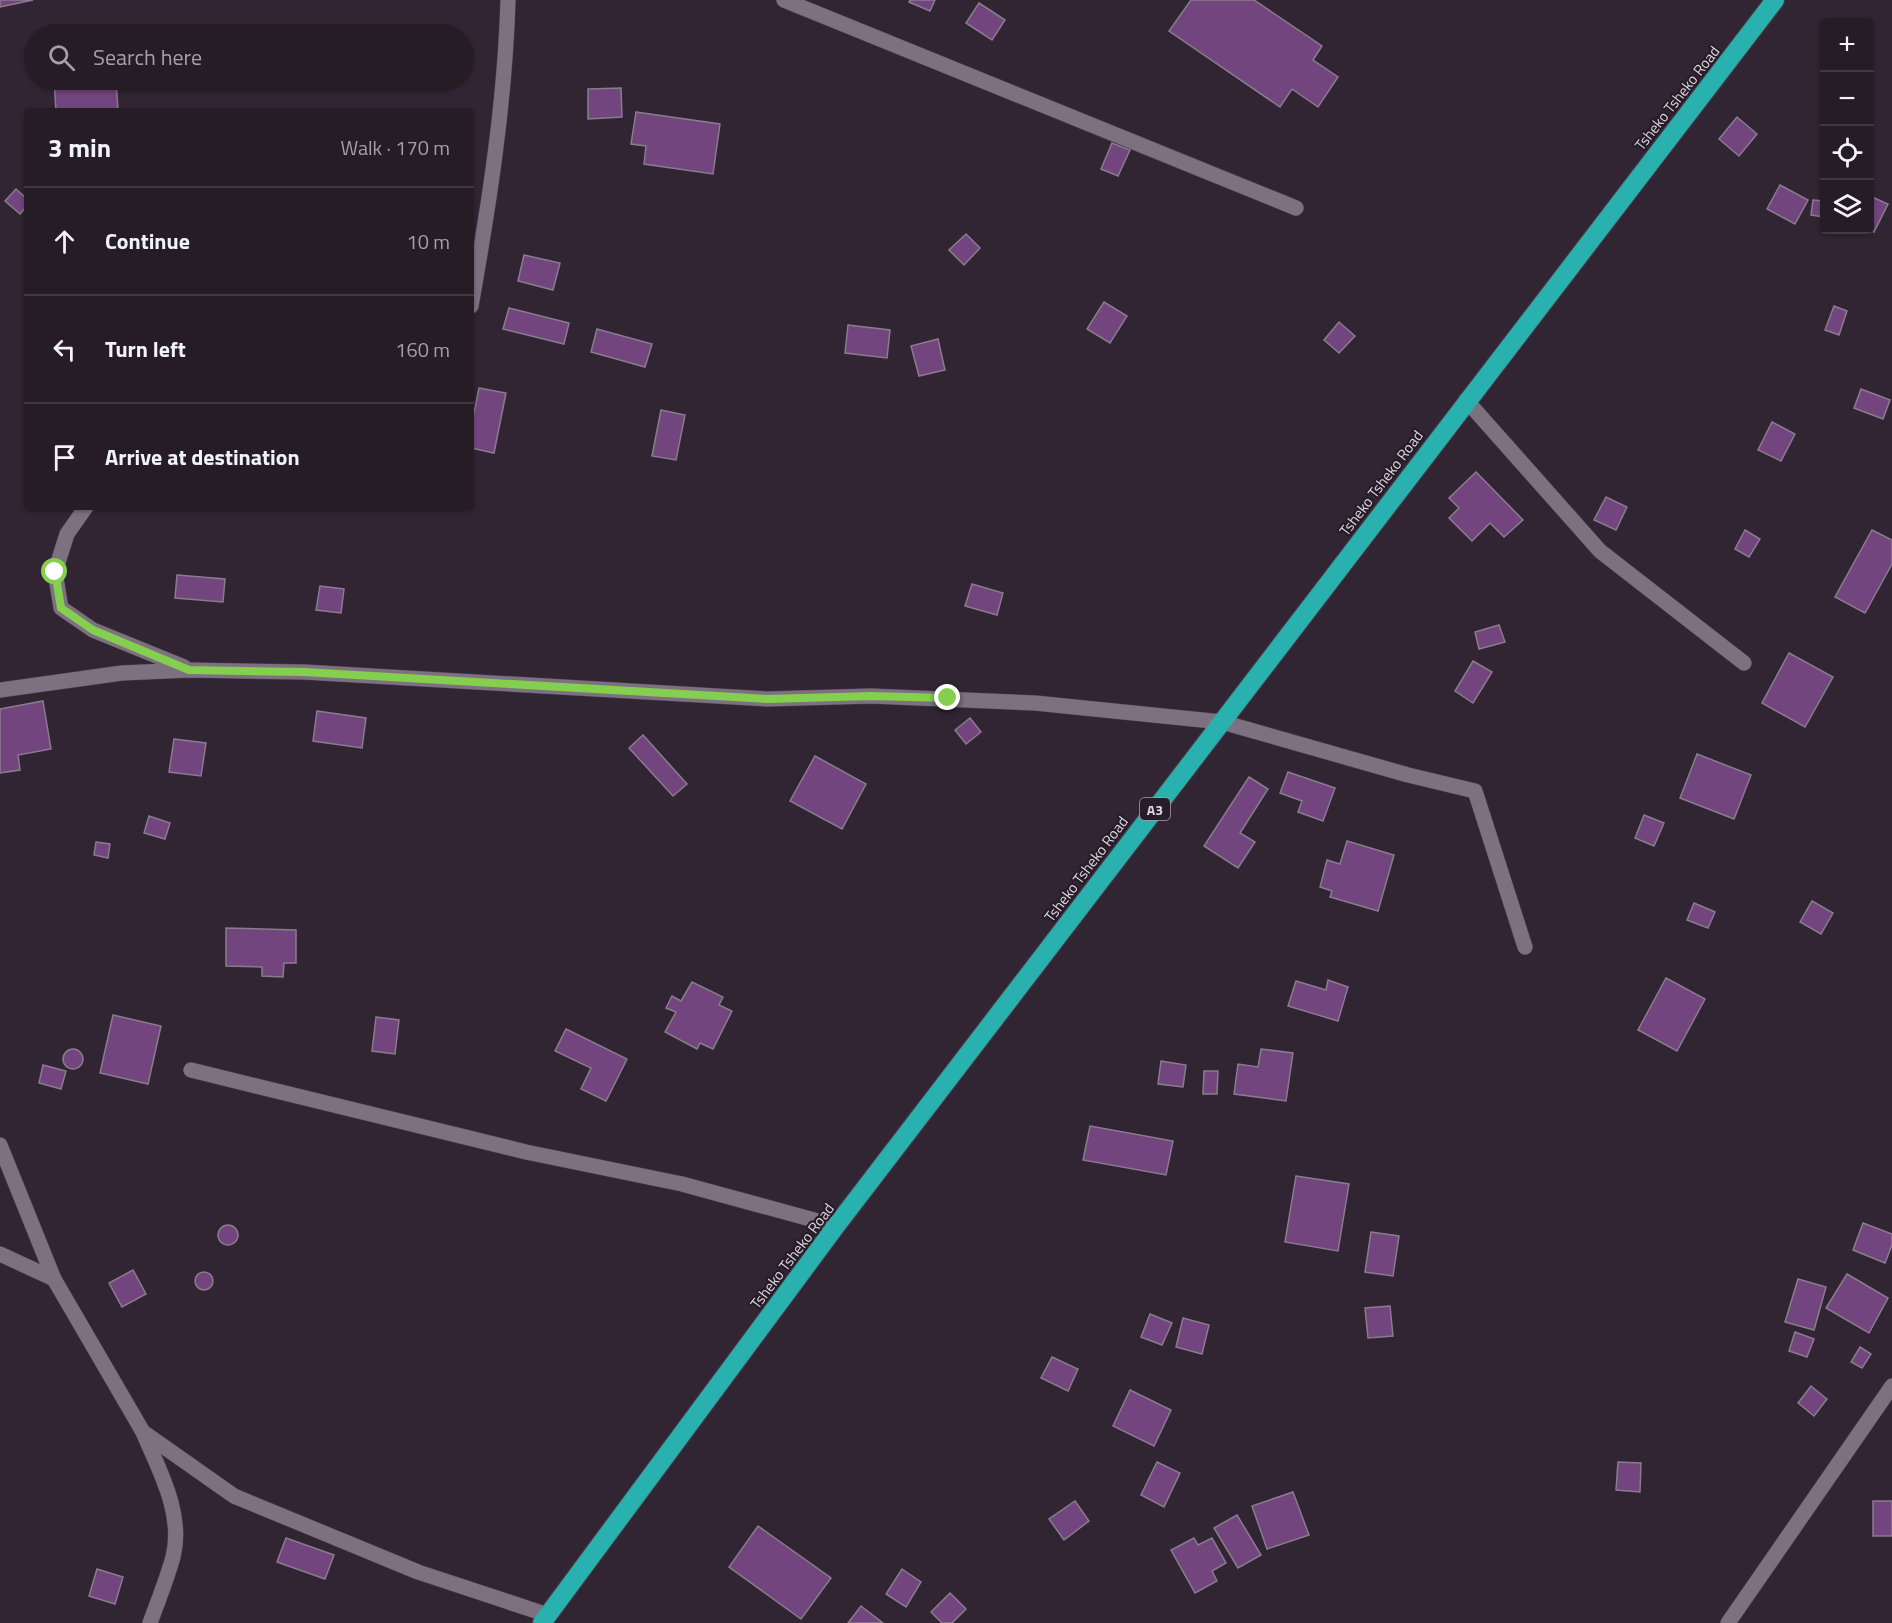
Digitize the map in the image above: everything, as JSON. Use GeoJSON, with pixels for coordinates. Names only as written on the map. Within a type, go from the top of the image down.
{"type":"FeatureCollection","features":[{"type":"Feature","properties":{"kind":"highway","name":"Tsheko Tsheko Road"},"geometry":{"type":"LineString","coordinates":[[545,1619],[836,1227],[1466,400],[1775,0]]}},
{"type":"Feature","properties":{"kind":"street"},"geometry":{"type":"LineString","coordinates":[[474,286],[499,124],[506,57],[508,0]]}},
{"type":"Feature","properties":{"kind":"street"},"geometry":{"type":"LineString","coordinates":[[784,0],[1296,208]]}},
{"type":"Feature","properties":{"kind":"street"},"geometry":{"type":"LineString","coordinates":[[1466,400],[1600,551],[1744,663]]}},
{"type":"Feature","properties":{"kind":"street"},"geometry":{"type":"LineString","coordinates":[[84,510],[67,534],[55,572],[61,608],[93,630],[189,670]]}},
{"type":"Feature","properties":{"kind":"street"},"geometry":{"type":"LineString","coordinates":[[0,690],[122,674],[189,670],[304,672],[768,699],[871,696],[948,698],[1222,722],[1408,775],[1475,790],[1526,947]]}},
{"type":"Feature","properties":{"kind":"street"},"geometry":{"type":"LineString","coordinates":[[191,1070],[472,1139],[682,1184],[836,1227]]}},
{"type":"Feature","properties":{"kind":"street"},"geometry":{"type":"LineString","coordinates":[[0,1145],[54,1279],[143,1432],[170,1495],[175,1525],[174,1555],[150,1623]]}},
{"type":"Feature","properties":{"kind":"street"},"geometry":{"type":"LineString","coordinates":[[0,1254],[54,1279]]}},
{"type":"Feature","properties":{"kind":"street"},"geometry":{"type":"LineString","coordinates":[[1728,1623],[1892,1386]]}},
{"type":"Feature","properties":{"kind":"street"},"geometry":{"type":"LineString","coordinates":[[143,1432],[234,1496],[418,1572],[545,1619]]}},
{"type":"Feature","properties":{"kind":"building"},"geometry":{"type":"Polygon","coordinates":[[[0,0],[33,0],[0,7],[0,0]]]}},
{"type":"Feature","properties":{"kind":"building"},"geometry":{"type":"Polygon","coordinates":[[[910,0],[935,0],[930,11],[909,2],[910,0]]]}},
{"type":"Feature","properties":{"kind":"building"},"geometry":{"type":"Polygon","coordinates":[[[1191,0],[1254,0],[1322,46],[1313,60],[1338,77],[1318,107],[1292,89],[1280,107],[1169,31],[1191,0]]]}},
{"type":"Feature","properties":{"kind":"building"},"geometry":{"type":"Polygon","coordinates":[[[979,3],[1005,20],[992,40],[966,23],[979,3]]]}},
{"type":"Feature","properties":{"kind":"building"},"geometry":{"type":"Polygon","coordinates":[[[621,88],[622,117],[588,119],[588,89],[621,88]]]}},
{"type":"Feature","properties":{"kind":"building"},"geometry":{"type":"Polygon","coordinates":[[[55,90],[117,90],[118,108],[56,108],[55,90]]]}},
{"type":"Feature","properties":{"kind":"building"},"geometry":{"type":"Polygon","coordinates":[[[636,112],[720,124],[713,174],[644,164],[646,146],[631,144],[636,112]]]}},
{"type":"Feature","properties":{"kind":"building"},"geometry":{"type":"Polygon","coordinates":[[[1737,117],[1757,134],[1739,156],[1719,139],[1737,117]]]}},
{"type":"Feature","properties":{"kind":"building"},"geometry":{"type":"Polygon","coordinates":[[[1112,143],[1130,150],[1118,176],[1101,169],[1112,143]]]}},
{"type":"Feature","properties":{"kind":"building"},"geometry":{"type":"Polygon","coordinates":[[[1780,185],[1808,200],[1795,224],[1767,209],[1780,185]]]}},
{"type":"Feature","properties":{"kind":"building"},"geometry":{"type":"Polygon","coordinates":[[[16,189],[24,196],[24,209],[20,214],[5,201],[16,189]]]}},
{"type":"Feature","properties":{"kind":"building"},"geometry":{"type":"Polygon","coordinates":[[[1874,198],[1888,204],[1874,232],[1874,198]]]}},
{"type":"Feature","properties":{"kind":"building"},"geometry":{"type":"Polygon","coordinates":[[[1813,200],[1820,201],[1820,216],[1811,215],[1813,200]]]}},
{"type":"Feature","properties":{"kind":"building"},"geometry":{"type":"Polygon","coordinates":[[[966,234],[980,248],[964,265],[949,250],[966,234]]]}},
{"type":"Feature","properties":{"kind":"building"},"geometry":{"type":"Polygon","coordinates":[[[524,255],[560,263],[553,290],[518,281],[524,255]]]}},
{"type":"Feature","properties":{"kind":"building"},"geometry":{"type":"Polygon","coordinates":[[[1104,302],[1127,316],[1110,343],[1087,329],[1104,302]]]}},
{"type":"Feature","properties":{"kind":"building"},"geometry":{"type":"Polygon","coordinates":[[[1834,306],[1847,311],[1839,335],[1825,330],[1834,306]]]}},
{"type":"Feature","properties":{"kind":"building"},"geometry":{"type":"Polygon","coordinates":[[[509,308],[569,323],[564,344],[503,329],[509,308]]]}},
{"type":"Feature","properties":{"kind":"building"},"geometry":{"type":"Polygon","coordinates":[[[1339,322],[1355,336],[1339,353],[1324,340],[1339,322]]]}},
{"type":"Feature","properties":{"kind":"building"},"geometry":{"type":"Polygon","coordinates":[[[848,325],[890,330],[887,358],[845,353],[848,325]]]}},
{"type":"Feature","properties":{"kind":"building"},"geometry":{"type":"Polygon","coordinates":[[[597,329],[652,344],[645,367],[591,352],[597,329]]]}},
{"type":"Feature","properties":{"kind":"building"},"geometry":{"type":"Polygon","coordinates":[[[938,339],[945,370],[919,376],[911,346],[938,339]]]}},
{"type":"Feature","properties":{"kind":"building"},"geometry":{"type":"Polygon","coordinates":[[[479,388],[506,393],[494,453],[474,449],[474,413],[479,388]]]}},
{"type":"Feature","properties":{"kind":"building"},"geometry":{"type":"Polygon","coordinates":[[[1861,389],[1890,400],[1883,419],[1854,408],[1861,389]]]}},
{"type":"Feature","properties":{"kind":"building"},"geometry":{"type":"Polygon","coordinates":[[[661,410],[685,415],[676,460],[652,456],[661,410]]]}},
{"type":"Feature","properties":{"kind":"building"},"geometry":{"type":"Polygon","coordinates":[[[1772,422],[1795,434],[1781,461],[1758,450],[1772,422]]]}},
{"type":"Feature","properties":{"kind":"building"},"geometry":{"type":"Polygon","coordinates":[[[1476,472],[1523,520],[1504,537],[1490,523],[1472,541],[1449,518],[1459,508],[1449,498],[1476,472]]]}},
{"type":"Feature","properties":{"kind":"building"},"geometry":{"type":"Polygon","coordinates":[[[1606,497],[1627,507],[1616,530],[1594,520],[1606,497]]]}},
{"type":"Feature","properties":{"kind":"building"},"geometry":{"type":"Polygon","coordinates":[[[1745,530],[1760,539],[1749,557],[1735,549],[1745,530]]]}},
{"type":"Feature","properties":{"kind":"building"},"geometry":{"type":"Polygon","coordinates":[[[1872,530],[1892,540],[1892,564],[1865,613],[1835,597],[1872,530]]]}},
{"type":"Feature","properties":{"kind":"building"},"geometry":{"type":"Polygon","coordinates":[[[177,575],[225,579],[223,602],[175,598],[177,575]]]}},
{"type":"Feature","properties":{"kind":"building"},"geometry":{"type":"Polygon","coordinates":[[[972,584],[1003,593],[997,615],[965,606],[972,584]]]}},
{"type":"Feature","properties":{"kind":"building"},"geometry":{"type":"Polygon","coordinates":[[[320,586],[344,589],[341,613],[316,610],[320,586]]]}},
{"type":"Feature","properties":{"kind":"building"},"geometry":{"type":"Polygon","coordinates":[[[1499,625],[1505,642],[1479,649],[1475,632],[1499,625]]]}},
{"type":"Feature","properties":{"kind":"building"},"geometry":{"type":"Polygon","coordinates":[[[1789,653],[1833,677],[1805,727],[1762,703],[1789,653]]]}},
{"type":"Feature","properties":{"kind":"building"},"geometry":{"type":"Polygon","coordinates":[[[1473,661],[1492,672],[1473,703],[1455,691],[1473,661]]]}},
{"type":"Feature","properties":{"kind":"building"},"geometry":{"type":"Polygon","coordinates":[[[43,701],[51,749],[18,755],[20,770],[0,773],[0,709],[43,701]]]}},
{"type":"Feature","properties":{"kind":"building"},"geometry":{"type":"Polygon","coordinates":[[[317,711],[366,718],[362,748],[313,741],[317,711]]]}},
{"type":"Feature","properties":{"kind":"building"},"geometry":{"type":"Polygon","coordinates":[[[970,718],[981,732],[966,744],[955,730],[970,718]]]}},
{"type":"Feature","properties":{"kind":"building"},"geometry":{"type":"Polygon","coordinates":[[[643,735],[687,784],[673,796],[629,748],[643,735]]]}},
{"type":"Feature","properties":{"kind":"building"},"geometry":{"type":"Polygon","coordinates":[[[174,739],[206,743],[201,776],[169,772],[174,739]]]}},
{"type":"Feature","properties":{"kind":"building"},"geometry":{"type":"Polygon","coordinates":[[[1697,754],[1751,775],[1734,819],[1680,798],[1697,754]]]}},
{"type":"Feature","properties":{"kind":"building"},"geometry":{"type":"Polygon","coordinates":[[[815,756],[866,784],[842,829],[790,801],[815,756]]]}},
{"type":"Feature","properties":{"kind":"building"},"geometry":{"type":"Polygon","coordinates":[[[1288,772],[1335,788],[1323,821],[1298,812],[1302,801],[1280,793],[1288,772]]]}},
{"type":"Feature","properties":{"kind":"building"},"geometry":{"type":"Polygon","coordinates":[[[1249,777],[1268,789],[1240,833],[1255,842],[1238,868],[1204,846],[1249,777]]]}},
{"type":"Feature","properties":{"kind":"building"},"geometry":{"type":"Polygon","coordinates":[[[1644,815],[1664,823],[1654,846],[1635,838],[1644,815]]]}},
{"type":"Feature","properties":{"kind":"building"},"geometry":{"type":"Polygon","coordinates":[[[149,816],[170,823],[165,839],[144,833],[149,816]]]}},
{"type":"Feature","properties":{"kind":"building"},"geometry":{"type":"Polygon","coordinates":[[[1347,841],[1394,855],[1378,911],[1330,897],[1332,891],[1320,887],[1327,860],[1340,864],[1347,841]]]}},
{"type":"Feature","properties":{"kind":"building"},"geometry":{"type":"Polygon","coordinates":[[[96,842],[110,844],[108,858],[94,855],[96,842]]]}},
{"type":"Feature","properties":{"kind":"building"},"geometry":{"type":"Polygon","coordinates":[[[1812,901],[1833,913],[1821,934],[1800,922],[1812,901]]]}},
{"type":"Feature","properties":{"kind":"building"},"geometry":{"type":"Polygon","coordinates":[[[1694,903],[1715,912],[1708,928],[1687,920],[1694,903]]]}},
{"type":"Feature","properties":{"kind":"building"},"geometry":{"type":"Polygon","coordinates":[[[226,928],[296,930],[296,963],[284,963],[283,977],[262,976],[262,967],[226,966],[226,928]]]}},
{"type":"Feature","properties":{"kind":"building"},"geometry":{"type":"Polygon","coordinates":[[[1666,978],[1705,999],[1677,1051],[1638,1030],[1666,978]]]}},
{"type":"Feature","properties":{"kind":"building"},"geometry":{"type":"Polygon","coordinates":[[[1328,980],[1348,987],[1338,1021],[1288,1006],[1296,981],[1326,990],[1328,980]]]}},
{"type":"Feature","properties":{"kind":"building"},"geometry":{"type":"Polygon","coordinates":[[[692,982],[723,997],[719,1005],[732,1011],[713,1049],[700,1043],[697,1049],[665,1032],[676,1012],[666,1008],[672,996],[681,1001],[692,982]]]}},
{"type":"Feature","properties":{"kind":"building"},"geometry":{"type":"Polygon","coordinates":[[[113,1015],[161,1026],[148,1084],[100,1073],[113,1015]]]}},
{"type":"Feature","properties":{"kind":"building"},"geometry":{"type":"Polygon","coordinates":[[[376,1017],[399,1020],[395,1054],[372,1051],[376,1017]]]}},
{"type":"Feature","properties":{"kind":"building"},"geometry":{"type":"Polygon","coordinates":[[[566,1029],[627,1059],[606,1101],[581,1089],[591,1068],[555,1051],[566,1029]]]}},
{"type":"Feature","properties":{"kind":"building"},"geometry":{"type":"Polygon","coordinates":[[[69,1049],[77,1049],[83,1055],[83,1063],[77,1069],[69,1069],[63,1063],[63,1055],[69,1049]]]}},
{"type":"Feature","properties":{"kind":"building"},"geometry":{"type":"Polygon","coordinates":[[[1261,1049],[1293,1053],[1286,1101],[1234,1094],[1238,1064],[1258,1067],[1261,1049]]]}},
{"type":"Feature","properties":{"kind":"building"},"geometry":{"type":"Polygon","coordinates":[[[1161,1061],[1186,1065],[1183,1087],[1158,1084],[1161,1061]]]}},
{"type":"Feature","properties":{"kind":"building"},"geometry":{"type":"Polygon","coordinates":[[[43,1065],[66,1071],[61,1089],[39,1083],[43,1065]]]}},
{"type":"Feature","properties":{"kind":"building"},"geometry":{"type":"Polygon","coordinates":[[[1204,1071],[1218,1071],[1217,1094],[1203,1094],[1204,1071]]]}},
{"type":"Feature","properties":{"kind":"building"},"geometry":{"type":"Polygon","coordinates":[[[1090,1126],[1173,1141],[1166,1175],[1083,1160],[1090,1126]]]}},
{"type":"Feature","properties":{"kind":"building"},"geometry":{"type":"Polygon","coordinates":[[[1296,1176],[1349,1184],[1338,1251],[1285,1242],[1296,1176]]]}},
{"type":"Feature","properties":{"kind":"building"},"geometry":{"type":"Polygon","coordinates":[[[1863,1223],[1892,1234],[1892,1245],[1885,1263],[1853,1250],[1863,1223]]]}},
{"type":"Feature","properties":{"kind":"building"},"geometry":{"type":"Polygon","coordinates":[[[224,1225],[232,1225],[238,1231],[238,1239],[232,1245],[224,1245],[218,1239],[218,1231],[224,1225]]]}},
{"type":"Feature","properties":{"kind":"building"},"geometry":{"type":"Polygon","coordinates":[[[1371,1232],[1399,1236],[1393,1276],[1365,1272],[1371,1232]]]}},
{"type":"Feature","properties":{"kind":"building"},"geometry":{"type":"Polygon","coordinates":[[[133,1270],[146,1294],[122,1307],[109,1283],[133,1270]]]}},
{"type":"Feature","properties":{"kind":"building"},"geometry":{"type":"Polygon","coordinates":[[[204,1272],[210,1275],[213,1281],[210,1287],[204,1290],[198,1287],[195,1281],[198,1275],[204,1272]]]}},
{"type":"Feature","properties":{"kind":"building"},"geometry":{"type":"Polygon","coordinates":[[[1847,1274],[1888,1298],[1869,1333],[1826,1308],[1847,1274]]]}},
{"type":"Feature","properties":{"kind":"building"},"geometry":{"type":"Polygon","coordinates":[[[1798,1279],[1826,1287],[1814,1330],[1785,1322],[1798,1279]]]}},
{"type":"Feature","properties":{"kind":"building"},"geometry":{"type":"Polygon","coordinates":[[[1390,1306],[1393,1336],[1368,1338],[1365,1308],[1390,1306]]]}},
{"type":"Feature","properties":{"kind":"building"},"geometry":{"type":"Polygon","coordinates":[[[1150,1314],[1172,1323],[1162,1345],[1141,1337],[1150,1314]]]}},
{"type":"Feature","properties":{"kind":"building"},"geometry":{"type":"Polygon","coordinates":[[[1183,1318],[1209,1325],[1202,1354],[1176,1347],[1183,1318]]]}},
{"type":"Feature","properties":{"kind":"building"},"geometry":{"type":"Polygon","coordinates":[[[1795,1332],[1814,1339],[1807,1357],[1789,1351],[1795,1332]]]}},
{"type":"Feature","properties":{"kind":"building"},"geometry":{"type":"Polygon","coordinates":[[[1860,1347],[1871,1354],[1862,1368],[1851,1362],[1860,1347]]]}},
{"type":"Feature","properties":{"kind":"building"},"geometry":{"type":"Polygon","coordinates":[[[1052,1357],[1078,1369],[1068,1391],[1041,1378],[1052,1357]]]}},
{"type":"Feature","properties":{"kind":"building"},"geometry":{"type":"Polygon","coordinates":[[[1811,1386],[1827,1399],[1814,1416],[1798,1403],[1811,1386]]]}},
{"type":"Feature","properties":{"kind":"building"},"geometry":{"type":"Polygon","coordinates":[[[1130,1390],[1171,1410],[1154,1446],[1113,1426],[1130,1390]]]}},
{"type":"Feature","properties":{"kind":"building"},"geometry":{"type":"Polygon","coordinates":[[[1157,1462],[1180,1473],[1164,1507],[1141,1495],[1157,1462]]]}},
{"type":"Feature","properties":{"kind":"building"},"geometry":{"type":"Polygon","coordinates":[[[1618,1462],[1641,1463],[1640,1492],[1616,1490],[1618,1462]]]}},
{"type":"Feature","properties":{"kind":"building"},"geometry":{"type":"Polygon","coordinates":[[[1293,1492],[1309,1535],[1267,1549],[1252,1506],[1293,1492]]]}},
{"type":"Feature","properties":{"kind":"building"},"geometry":{"type":"Polygon","coordinates":[[[1075,1501],[1089,1521],[1064,1540],[1049,1519],[1075,1501]]]}},
{"type":"Feature","properties":{"kind":"building"},"geometry":{"type":"Polygon","coordinates":[[[1873,1501],[1892,1501],[1892,1536],[1873,1536],[1873,1501]]]}},
{"type":"Feature","properties":{"kind":"building"},"geometry":{"type":"Polygon","coordinates":[[[1237,1515],[1261,1555],[1238,1568],[1214,1528],[1237,1515]]]}},
{"type":"Feature","properties":{"kind":"building"},"geometry":{"type":"Polygon","coordinates":[[[758,1526],[831,1578],[801,1619],[729,1567],[758,1526]]]}},
{"type":"Feature","properties":{"kind":"building"},"geometry":{"type":"Polygon","coordinates":[[[286,1538],[334,1555],[325,1579],[277,1562],[286,1538]]]}},
{"type":"Feature","properties":{"kind":"building"},"geometry":{"type":"Polygon","coordinates":[[[1194,1538],[1198,1545],[1212,1538],[1226,1563],[1212,1571],[1217,1581],[1195,1593],[1171,1550],[1194,1538]]]}},
{"type":"Feature","properties":{"kind":"building"},"geometry":{"type":"Polygon","coordinates":[[[97,1569],[123,1577],[115,1604],[89,1596],[97,1569]]]}},
{"type":"Feature","properties":{"kind":"building"},"geometry":{"type":"Polygon","coordinates":[[[902,1569],[921,1582],[906,1607],[886,1594],[902,1569]]]}},
{"type":"Feature","properties":{"kind":"building"},"geometry":{"type":"Polygon","coordinates":[[[950,1593],[966,1609],[952,1623],[942,1623],[931,1612],[950,1593]]]}},
{"type":"Feature","properties":{"kind":"building"},"geometry":{"type":"Polygon","coordinates":[[[861,1606],[883,1623],[848,1623],[861,1606]]]}},
{"type":"Feature","properties":{"kind":"route"},"geometry":{"type":"LineString","coordinates":[[55,572],[61,608],[93,630],[189,670],[304,672],[768,699],[871,696],[948,698]]}}]}
